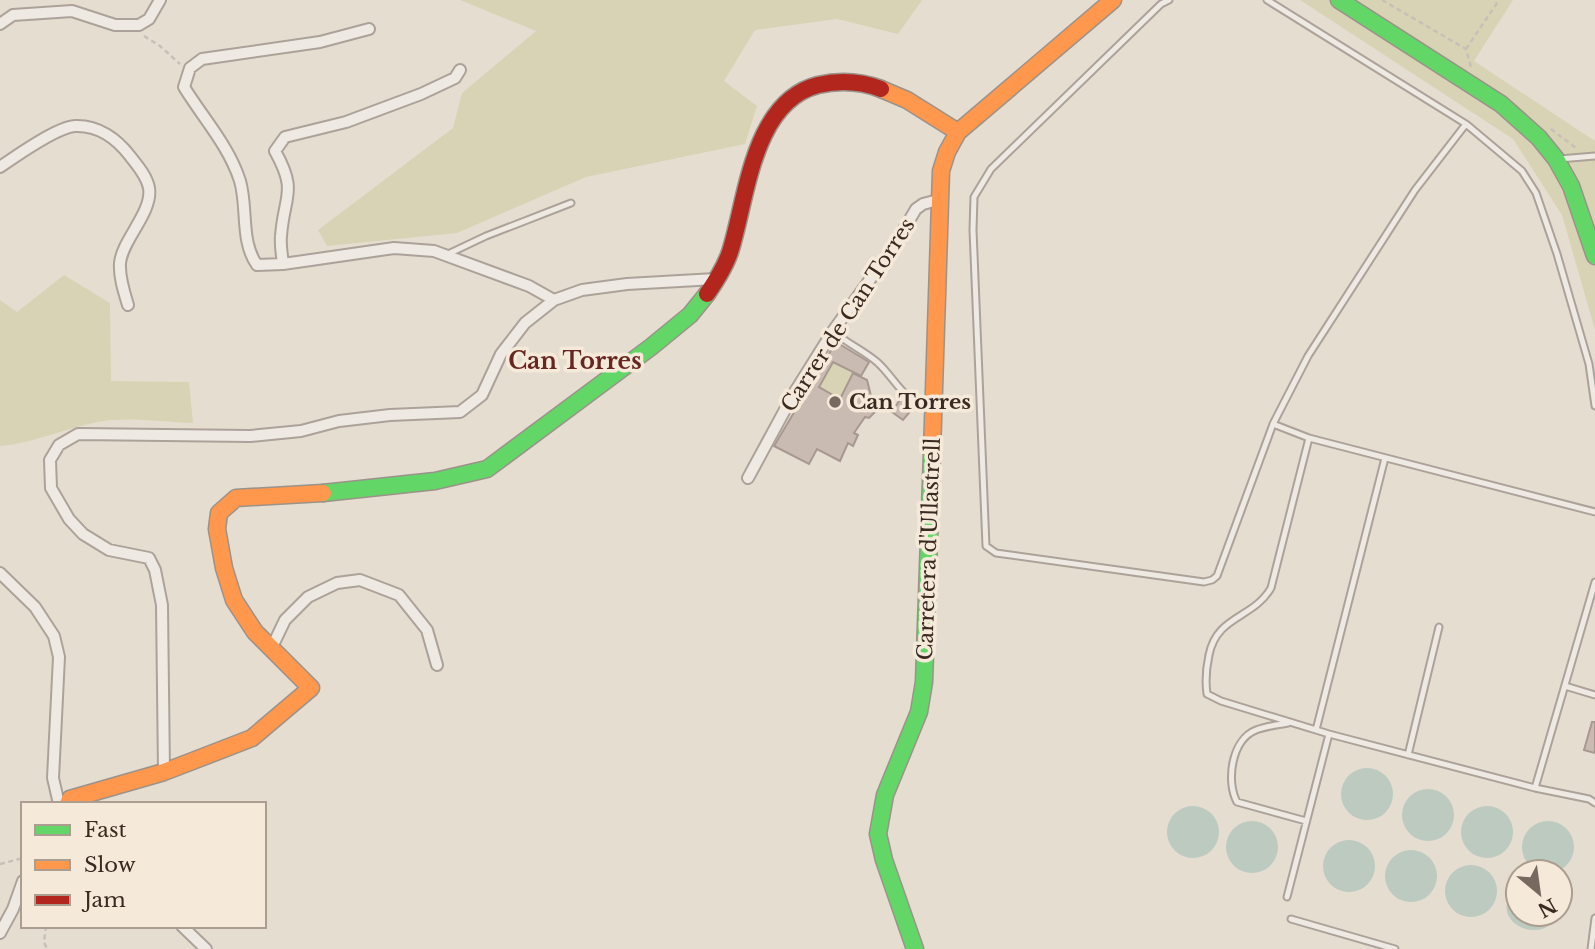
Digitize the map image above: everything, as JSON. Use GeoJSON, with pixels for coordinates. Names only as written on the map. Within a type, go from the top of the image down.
{"type":"FeatureCollection","features":[{"type":"Feature","properties":{"kind":"street"},"geometry":{"type":"LineString","coordinates":[[0,23],[13,15],[72,11],[115,24],[136,25],[149,19],[160,0]]}},
{"type":"Feature","properties":{"kind":"street","name":"Carretera d'Ullastrell"},"geometry":{"type":"LineString","coordinates":[[915,949],[884,860],[878,834],[885,795],[919,712],[924,682],[941,171],[958,132],[1113,0]]}},
{"type":"Feature","properties":{"kind":"street"},"geometry":{"type":"LineString","coordinates":[[1339,0],[1501,104],[1539,138],[1556,159],[1580,208],[1595,256]]}},
{"type":"Feature","properties":{"kind":"street"},"geometry":{"type":"LineString","coordinates":[[369,29],[320,42],[202,59],[190,68],[184,87],[229,152],[240,182],[249,254],[257,265],[283,264],[394,248],[434,251],[529,286],[554,300]]}},
{"type":"Feature","properties":{"kind":"street"},"geometry":{"type":"LineString","coordinates":[[283,264],[281,237],[289,188],[284,167],[275,151],[285,137],[346,122],[410,98],[456,78],[460,70]]}},
{"type":"Feature","properties":{"kind":"street"},"geometry":{"type":"LineString","coordinates":[[69,802],[70,799],[164,772],[252,738],[312,688],[255,632],[234,600],[217,529],[219,513],[226,505],[236,498],[326,493],[406,484],[465,476],[487,469],[643,354],[697,308],[729,253],[756,156],[767,127],[786,100],[804,90],[824,83],[847,80],[868,83],[888,90],[958,132]]}},
{"type":"Feature","properties":{"kind":"street"},"geometry":{"type":"LineString","coordinates":[[0,167],[41,140],[74,126],[102,131],[124,147],[143,172],[150,190],[146,207],[120,261],[128,305]]}},
{"type":"Feature","properties":{"kind":"street","name":"Carrer de Can Torres"},"geometry":{"type":"LineString","coordinates":[[748,478],[793,395],[916,209],[938,200]]}},
{"type":"Feature","properties":{"kind":"street"},"geometry":{"type":"LineString","coordinates":[[164,772],[162,605],[155,570],[149,558],[109,550],[83,534],[69,519],[51,488],[50,460],[59,445],[78,434],[250,436],[390,415],[460,412],[482,395],[501,354],[524,323],[554,300],[582,290],[627,284],[715,279]]}},
{"type":"Feature","properties":{"kind":"street"},"geometry":{"type":"LineString","coordinates":[[0,573],[35,607],[54,635],[59,657],[53,778],[59,802]]}},
{"type":"Feature","properties":{"kind":"street"},"geometry":{"type":"LineString","coordinates":[[272,647],[285,620],[308,597],[337,583],[360,580],[399,595],[427,630],[437,665]]}},
{"type":"Feature","properties":{"kind":"street"},"geometry":{"type":"LineString","coordinates":[[0,933],[21,887]]}},
{"type":"Feature","properties":{"kind":"street"},"geometry":{"type":"LineString","coordinates":[[184,928],[206,949]]}},
{"type":"Feature","properties":{"kind":"lane"},"geometry":{"type":"LineString","coordinates":[[1169,0],[1161,4],[991,169],[974,197],[973,230],[986,546],[996,553],[1204,582],[1217,576],[1273,424],[1308,356],[1415,190],[1466,124]]}},
{"type":"Feature","properties":{"kind":"lane"},"geometry":{"type":"LineString","coordinates":[[1267,0],[1466,124],[1522,171],[1536,193],[1557,254],[1589,365],[1595,406]]}},
{"type":"Feature","properties":{"kind":"lane"},"geometry":{"type":"LineString","coordinates":[[1556,159],[1595,156]]}},
{"type":"Feature","properties":{"kind":"lane"},"geometry":{"type":"LineString","coordinates":[[446,255],[486,236],[571,203]]}},
{"type":"Feature","properties":{"kind":"lane"},"geometry":{"type":"LineString","coordinates":[[833,331],[879,364],[909,397],[922,406],[933,408]]}},
{"type":"Feature","properties":{"kind":"lane"},"geometry":{"type":"LineString","coordinates":[[1273,424],[1309,438],[1595,512]]}},
{"type":"Feature","properties":{"kind":"lane"},"geometry":{"type":"LineString","coordinates":[[1309,438],[1271,588],[1264,599],[1220,629],[1212,641],[1204,677],[1207,694],[1221,701],[1329,734],[1535,788],[1589,799],[1595,803]]}},
{"type":"Feature","properties":{"kind":"lane"},"geometry":{"type":"LineString","coordinates":[[1316,730],[1385,458]]}},
{"type":"Feature","properties":{"kind":"lane"},"geometry":{"type":"LineString","coordinates":[[1535,788],[1595,582]]}},
{"type":"Feature","properties":{"kind":"lane"},"geometry":{"type":"LineString","coordinates":[[1408,755],[1439,627]]}},
{"type":"Feature","properties":{"kind":"lane"},"geometry":{"type":"LineString","coordinates":[[1565,686],[1595,695]]}},
{"type":"Feature","properties":{"kind":"lane"},"geometry":{"type":"LineString","coordinates":[[1292,722],[1255,730],[1242,739],[1233,764],[1232,792],[1237,802],[1306,821]]}},
{"type":"Feature","properties":{"kind":"lane"},"geometry":{"type":"LineString","coordinates":[[1287,897],[1329,734]]}},
{"type":"Feature","properties":{"kind":"lane"},"geometry":{"type":"LineString","coordinates":[[1591,949],[1595,918]]}},
{"type":"Feature","properties":{"kind":"lane"},"geometry":{"type":"LineString","coordinates":[[1291,919],[1395,949]]}},
{"type":"Feature","properties":{"kind":"path"},"geometry":{"type":"LineString","coordinates":[[1382,0],[1466,49],[1471,66]]}},
{"type":"Feature","properties":{"kind":"path"},"geometry":{"type":"LineString","coordinates":[[1466,49],[1499,0]]}},
{"type":"Feature","properties":{"kind":"path"},"geometry":{"type":"LineString","coordinates":[[136,25],[141,34],[160,46],[184,68]]}},
{"type":"Feature","properties":{"kind":"path"},"geometry":{"type":"LineString","coordinates":[[0,864],[21,859]]}},
{"type":"Feature","properties":{"kind":"path"},"geometry":{"type":"LineString","coordinates":[[46,928],[44,942],[47,949]]}},
{"type":"Feature","properties":{"kind":"shaded area"},"geometry":{"type":"Polygon","coordinates":[[[460,0],[922,0],[898,34],[837,19],[755,30],[724,81],[757,106],[745,144],[586,177],[457,233],[327,246],[318,230],[453,128],[462,93],[536,31],[460,0]]]}},
{"type":"Feature","properties":{"kind":"shaded area"},"geometry":{"type":"Polygon","coordinates":[[[1300,0],[1513,0],[1474,61],[1595,141],[1595,330],[1562,215],[1513,139],[1300,0]]]}},
{"type":"Feature","properties":{"kind":"shaded area"},"geometry":{"type":"Polygon","coordinates":[[[64,275],[110,303],[111,381],[189,382],[193,423],[111,420],[0,446],[0,300],[17,312],[64,275]]]}},
{"type":"Feature","properties":{"kind":"shaded area"},"geometry":{"type":"Polygon","coordinates":[[[833,362],[854,372],[840,399],[819,387],[833,362]]]}},
{"type":"Feature","properties":{"kind":"shaded area"},"geometry":{"type":"Polygon","coordinates":[[[1367,768],[1377,770],[1385,776],[1391,784],[1391,804],[1385,812],[1377,818],[1367,820],[1357,818],[1349,812],[1343,804],[1341,794],[1343,784],[1349,776],[1357,770],[1367,768]]]}},
{"type":"Feature","properties":{"kind":"shaded area"},"geometry":{"type":"Polygon","coordinates":[[[1428,789],[1438,791],[1446,797],[1452,805],[1452,825],[1446,833],[1438,839],[1428,841],[1418,839],[1410,833],[1404,825],[1402,815],[1404,805],[1410,797],[1418,791],[1428,789]]]}},
{"type":"Feature","properties":{"kind":"shaded area"},"geometry":{"type":"Polygon","coordinates":[[[1193,806],[1203,808],[1211,814],[1217,822],[1217,842],[1211,850],[1203,856],[1193,858],[1183,856],[1175,850],[1169,842],[1167,832],[1169,822],[1175,814],[1183,808],[1193,806]]]}},
{"type":"Feature","properties":{"kind":"shaded area"},"geometry":{"type":"Polygon","coordinates":[[[1487,806],[1497,808],[1505,814],[1511,822],[1511,842],[1505,850],[1497,856],[1487,858],[1477,856],[1469,850],[1463,842],[1461,832],[1463,822],[1469,814],[1477,808],[1487,806]]]}},
{"type":"Feature","properties":{"kind":"shaded area"},"geometry":{"type":"Polygon","coordinates":[[[1252,821],[1262,823],[1270,829],[1276,837],[1276,857],[1270,865],[1262,871],[1252,873],[1242,871],[1234,865],[1228,857],[1226,847],[1228,837],[1234,829],[1242,823],[1252,821]]]}},
{"type":"Feature","properties":{"kind":"shaded area"},"geometry":{"type":"Polygon","coordinates":[[[1538,823],[1558,823],[1572,837],[1574,847],[1571,858],[1524,857],[1524,837],[1538,823]]]}},
{"type":"Feature","properties":{"kind":"shaded area"},"geometry":{"type":"Polygon","coordinates":[[[1349,840],[1359,842],[1367,848],[1373,856],[1373,876],[1367,884],[1359,890],[1349,892],[1339,890],[1331,884],[1325,876],[1323,866],[1325,856],[1331,848],[1339,842],[1349,840]]]}},
{"type":"Feature","properties":{"kind":"shaded area"},"geometry":{"type":"Polygon","coordinates":[[[1411,850],[1421,852],[1429,858],[1435,866],[1435,886],[1429,894],[1421,900],[1411,902],[1401,900],[1393,894],[1387,886],[1385,876],[1387,866],[1393,858],[1401,852],[1411,850]]]}},
{"type":"Feature","properties":{"kind":"shaded area"},"geometry":{"type":"Polygon","coordinates":[[[1471,865],[1481,867],[1489,873],[1495,881],[1495,901],[1489,909],[1481,915],[1471,917],[1461,915],[1453,909],[1447,901],[1445,891],[1447,881],[1453,873],[1461,867],[1471,865]]]}},
{"type":"Feature","properties":{"kind":"building","name":"Can Torres"},"geometry":{"type":"Polygon","coordinates":[[[836,342],[869,362],[861,376],[833,362],[819,387],[840,399],[853,373],[867,380],[875,412],[869,418],[865,417],[854,433],[858,435],[853,446],[848,443],[840,461],[817,449],[809,464],[774,446],[836,342]]]}},
{"type":"Feature","properties":{"kind":"building"},"geometry":{"type":"Polygon","coordinates":[[[901,398],[914,407],[903,420],[892,412],[901,398]]]}},
{"type":"Feature","properties":{"kind":"building"},"geometry":{"type":"Polygon","coordinates":[[[1592,722],[1595,722],[1595,753],[1584,750],[1592,722]]]}},
{"type":"Feature","properties":{"kind":"traffic: fast"},"geometry":{"type":"LineString","coordinates":[[1339,0],[1501,104],[1539,138],[1556,159],[1571,186],[1595,256]]}},
{"type":"Feature","properties":{"kind":"traffic: fast"},"geometry":{"type":"LineString","coordinates":[[323,493],[435,481],[487,469],[651,347],[690,315],[707,294]]}},
{"type":"Feature","properties":{"kind":"traffic: fast"},"geometry":{"type":"LineString","coordinates":[[915,949],[884,860],[878,834],[885,795],[919,712],[924,682],[932,452]]}},
{"type":"Feature","properties":{"kind":"traffic: slow"},"geometry":{"type":"LineString","coordinates":[[932,452],[941,171],[947,152],[958,132],[1113,0]]}},
{"type":"Feature","properties":{"kind":"traffic: slow"},"geometry":{"type":"LineString","coordinates":[[881,89],[907,100],[958,132]]}},
{"type":"Feature","properties":{"kind":"traffic: slow"},"geometry":{"type":"LineString","coordinates":[[69,802],[70,799],[164,772],[252,738],[311,688],[255,632],[234,600],[224,568],[217,529],[219,513],[236,498],[323,493]]}},
{"type":"Feature","properties":{"kind":"traffic: jam"},"geometry":{"type":"LineString","coordinates":[[707,294],[728,258],[756,155],[766,131],[779,111],[796,95],[818,85],[850,82],[881,89]]}},
{"type":"Feature","properties":{"kind":"place","name":"Can Torres"},"geometry":{"type":"Point","coordinates":[835,402]}},
{"type":"Feature","properties":{"kind":"district","name":"Can Torres"},"geometry":{"type":"Point","coordinates":[575,361]}}]}
